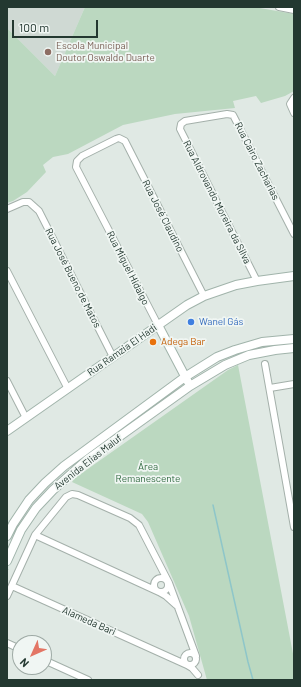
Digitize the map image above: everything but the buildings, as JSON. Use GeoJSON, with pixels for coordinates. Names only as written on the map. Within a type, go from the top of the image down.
{"type":"FeatureCollection","features":[{"type":"Feature","properties":{"kind":"street"},"geometry":{"type":"LineString","coordinates":[[279,7],[290,8]]}},
{"type":"Feature","properties":{"kind":"street"},"geometry":{"type":"LineString","coordinates":[[292,100],[291,108],[294,113]]}},
{"type":"Feature","properties":{"kind":"street","name":"Rua Cairo Zacharias"},"geometry":{"type":"LineString","coordinates":[[180,124],[185,121],[227,114],[233,115],[294,234]]}},
{"type":"Feature","properties":{"kind":"street","name":"Rua Aldrovando Moreira da Silva"},"geometry":{"type":"LineString","coordinates":[[180,124],[180,130],[257,280]]}},
{"type":"Feature","properties":{"kind":"street","name":"Rua José Claudino"},"geometry":{"type":"LineString","coordinates":[[79,158],[119,138],[125,141],[204,296]]}},
{"type":"Feature","properties":{"kind":"street","name":"Rua Miguel Hidalgo"},"geometry":{"type":"LineString","coordinates":[[79,158],[76,167],[185,378]]}},
{"type":"Feature","properties":{"kind":"street","name":"Rua José Bueno de Matos"},"geometry":{"type":"LineString","coordinates":[[7,209],[23,202],[29,202],[39,211],[113,357]]}},
{"type":"Feature","properties":{"kind":"street"},"geometry":{"type":"LineString","coordinates":[[7,271],[68,389]]}},
{"type":"Feature","properties":{"kind":"street","name":"Rua Ramzia El Hadi"},"geometry":{"type":"LineString","coordinates":[[7,432],[186,305],[204,296],[236,285],[257,280],[294,276]]}},
{"type":"Feature","properties":{"kind":"street","name":"Avenida Elias Maluf"},"geometry":{"type":"LineString","coordinates":[[7,536],[29,500],[64,466],[185,378],[218,357],[235,350],[262,342],[294,339]]}},
{"type":"Feature","properties":{"kind":"street","name":"Avenida Elias Maluf"},"geometry":{"type":"LineString","coordinates":[[7,559],[21,530],[36,508],[53,490],[83,464],[190,386],[225,365],[249,356],[275,350],[294,348]]}},
{"type":"Feature","properties":{"kind":"street"},"geometry":{"type":"LineString","coordinates":[[265,364],[294,527]]}},
{"type":"Feature","properties":{"kind":"street"},"geometry":{"type":"LineString","coordinates":[[185,378],[190,386]]}},
{"type":"Feature","properties":{"kind":"street"},"geometry":{"type":"LineString","coordinates":[[7,381],[26,418]]}},
{"type":"Feature","properties":{"kind":"street"},"geometry":{"type":"LineString","coordinates":[[270,388],[294,384]]}},
{"type":"Feature","properties":{"kind":"street"},"geometry":{"type":"LineString","coordinates":[[7,596],[35,535],[66,497],[72,494],[78,495],[135,521],[142,529],[169,583],[196,658],[199,677]]}},
{"type":"Feature","properties":{"kind":"street"},"geometry":{"type":"LineString","coordinates":[[35,535],[159,592],[171,600],[178,608]]}},
{"type":"Feature","properties":{"kind":"street"},"geometry":{"type":"LineString","coordinates":[[158,562],[154,587],[159,592]]}},
{"type":"Feature","properties":{"kind":"street"},"geometry":{"type":"LineString","coordinates":[[139,583],[164,578],[169,583]]}},
{"type":"Feature","properties":{"kind":"street"},"geometry":{"type":"LineString","coordinates":[[159,592],[168,589],[169,583]]}},
{"type":"Feature","properties":{"kind":"street","name":"Alameda Bari"},"geometry":{"type":"LineString","coordinates":[[12,586],[187,665],[192,668],[199,677]]}},
{"type":"Feature","properties":{"kind":"street"},"geometry":{"type":"LineString","coordinates":[[188,638],[184,661],[187,665],[193,665],[196,658]]}},
{"type":"Feature","properties":{"kind":"street"},"geometry":{"type":"LineString","coordinates":[[166,656],[177,657],[192,653],[196,658]]}},
{"type":"Feature","properties":{"kind":"street"},"geometry":{"type":"LineString","coordinates":[[52,664],[88,680]]}},
{"type":"Feature","properties":{"kind":"shaded area","name":"Escola Municipal Doutor Oswaldo Duarte"},"geometry":{"type":"Polygon","coordinates":[[[7,7],[85,7],[55,76],[7,28],[7,7]]]}},
{"type":"Feature","properties":{"kind":"green space"},"geometry":{"type":"Polygon","coordinates":[[[85,7],[254,7],[294,14],[294,91],[285,96],[261,103],[256,96],[233,101],[235,108],[175,114],[123,125],[68,154],[53,157],[43,165],[46,172],[27,192],[7,203],[7,28],[55,76],[85,7]]]}},
{"type":"Feature","properties":{"kind":"green space","name":"Área Remanescente"},"geometry":{"type":"Polygon","coordinates":[[[238,365],[294,659],[294,680],[207,680],[189,616],[148,522],[142,514],[72,482],[75,478],[228,370],[238,365]]]}},
{"type":"Feature","properties":{"kind":"waterway"},"geometry":{"type":"LineString","coordinates":[[213,505],[253,680]]}},
{"type":"Feature","properties":{"kind":"place","name":"Escola Municipal Doutor Oswaldo Duarte"},"geometry":{"type":"Point","coordinates":[48,52]}},
{"type":"Feature","properties":{"kind":"place","name":"Wanel Gás"},"geometry":{"type":"Point","coordinates":[191,322]}},
{"type":"Feature","properties":{"kind":"place","name":"Adega Bar"},"geometry":{"type":"Point","coordinates":[153,342]}}]}
